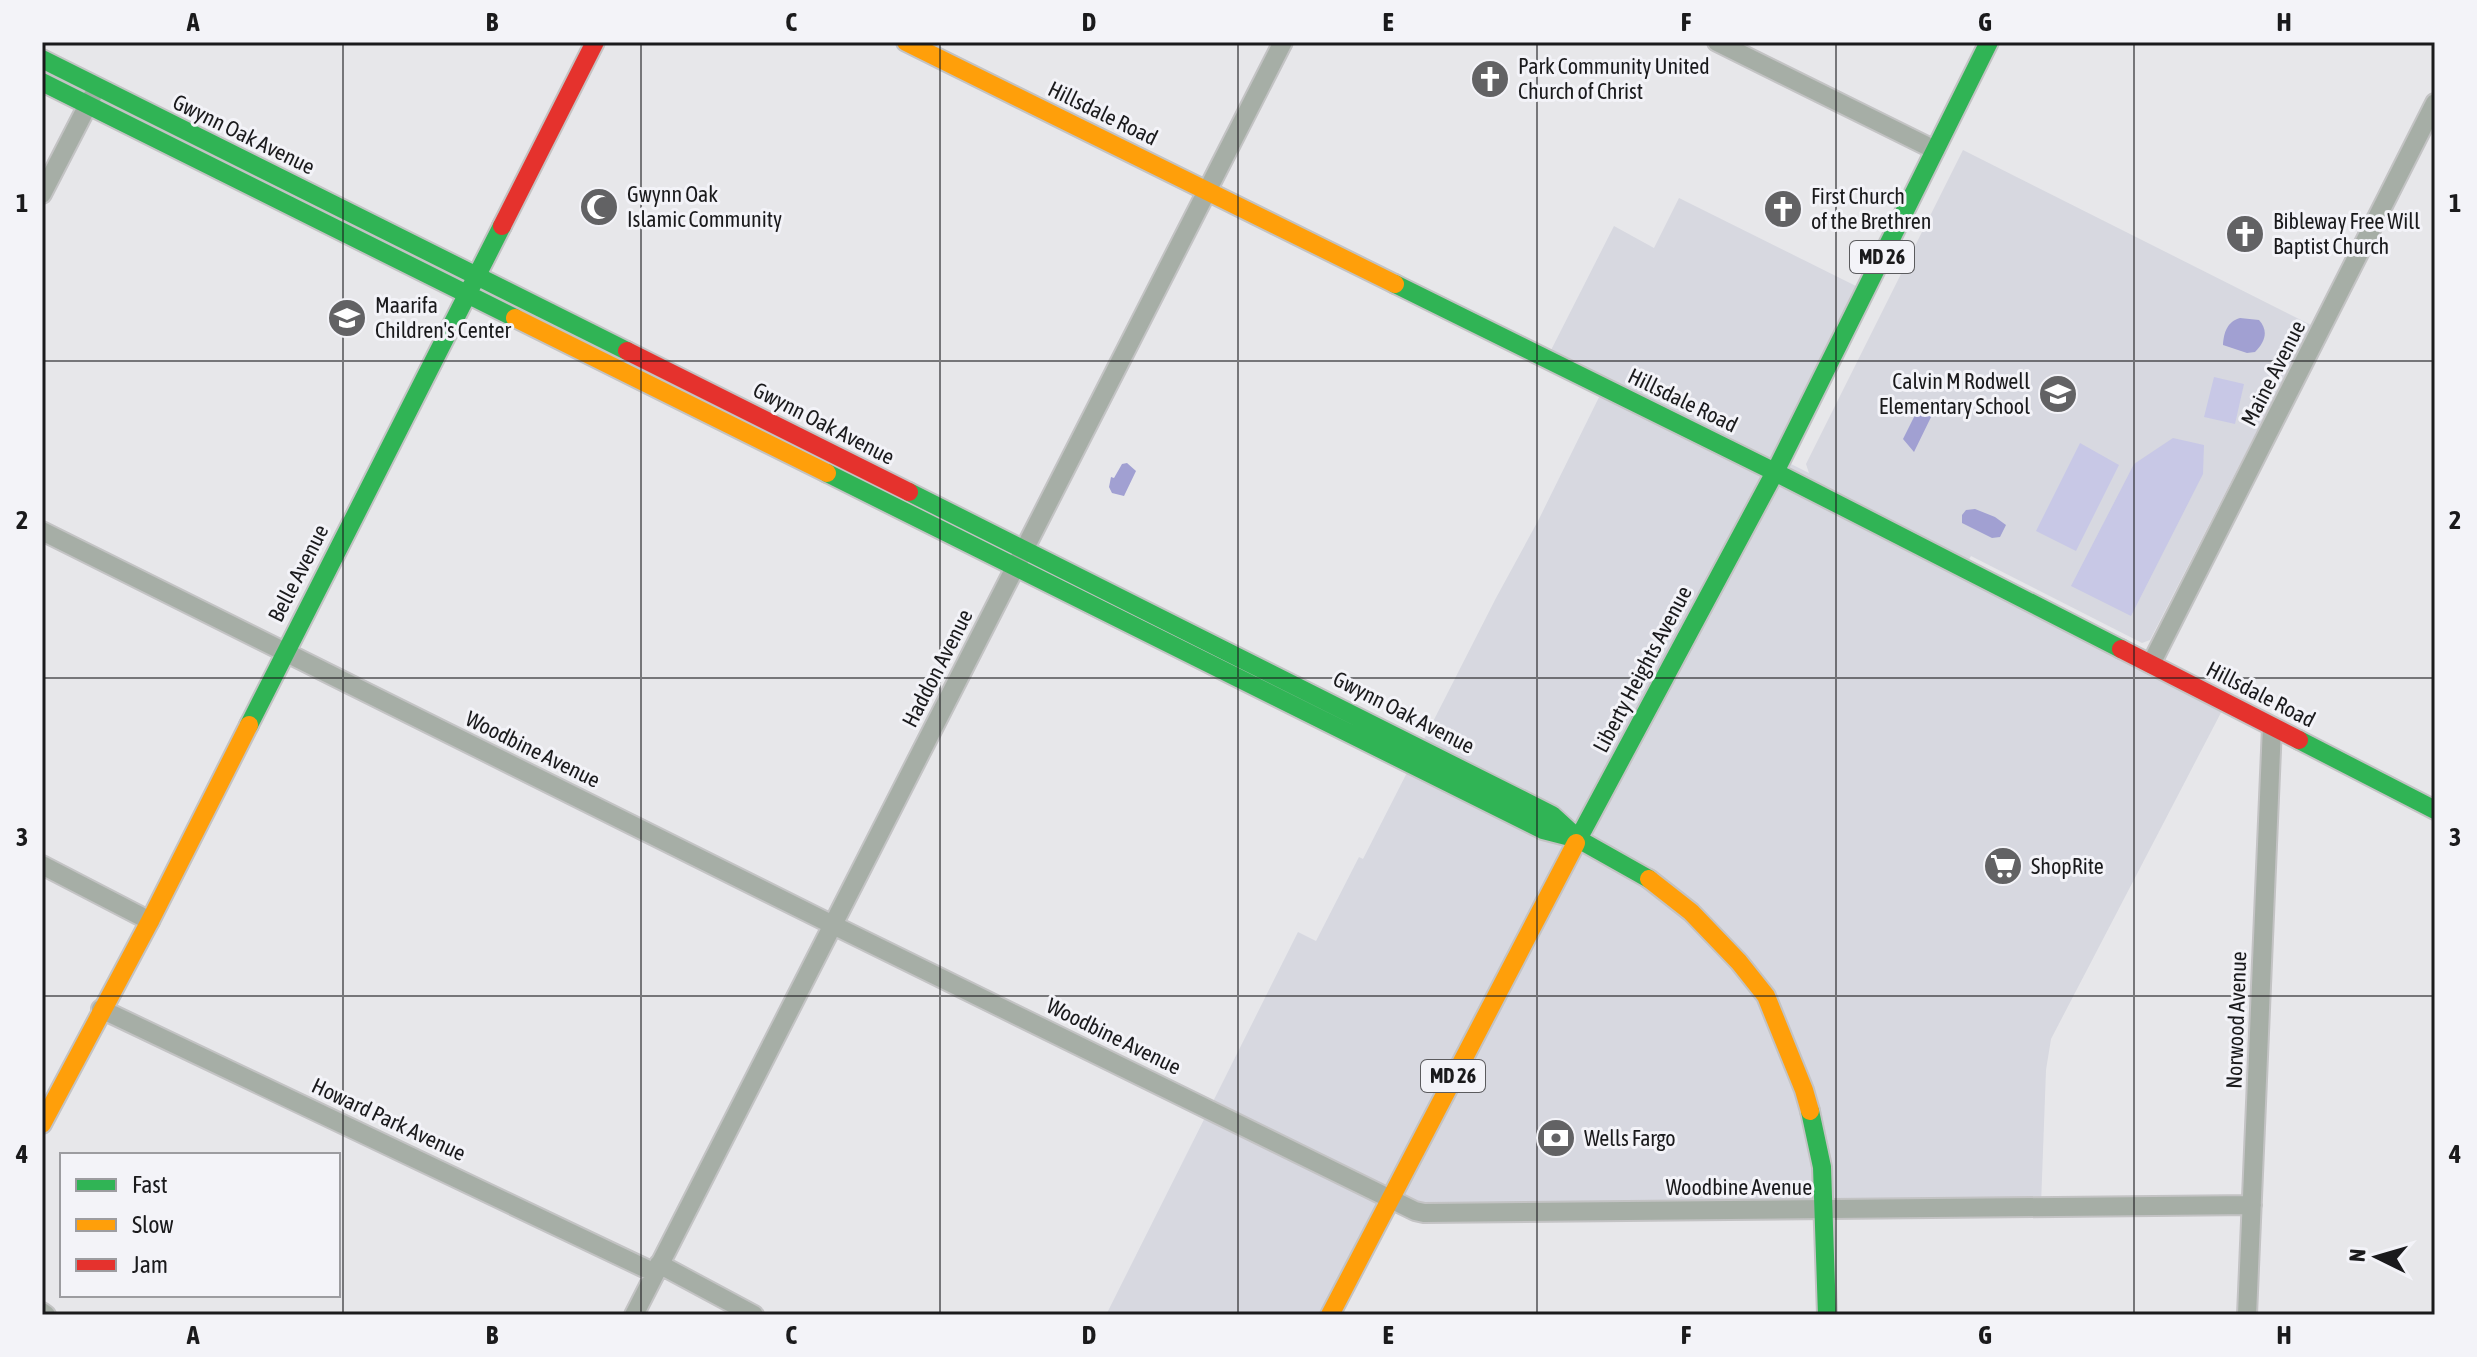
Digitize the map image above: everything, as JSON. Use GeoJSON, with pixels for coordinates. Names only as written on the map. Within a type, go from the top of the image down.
{"type":"FeatureCollection","features":[{"type":"Feature","properties":{"kind":"street","name":"Belle Avenue"},"geometry":{"type":"LineString","coordinates":[[42,1124],[150,921],[595,42]]}},
{"type":"Feature","properties":{"kind":"street","name":"Hillsdale Road"},"geometry":{"type":"LineString","coordinates":[[906,42],[1775,472],[2435,810]]}},
{"type":"Feature","properties":{"kind":"street","name":"Haddon Avenue"},"geometry":{"type":"LineString","coordinates":[[634,1315],[1283,42]]}},
{"type":"Feature","properties":{"kind":"street"},"geometry":{"type":"LineString","coordinates":[[1717,42],[1935,150]]}},
{"type":"Feature","properties":{"kind":"street","name":"Liberty Heights Avenue"},"geometry":{"type":"LineString","coordinates":[[1330,1315],[1578,839],[1775,472],[1989,42]]}},
{"type":"Feature","properties":{"kind":"street","name":"Gwynn Oak Avenue"},"geometry":{"type":"LineString","coordinates":[[42,59],[93,96],[1019,558],[1505,790],[1552,815],[1578,839],[1633,869],[1671,895],[1722,944],[1766,996],[1789,1049],[1814,1122],[1822,1167],[1827,1315]]}},
{"type":"Feature","properties":{"kind":"street","name":"Gwynn Oak Avenue"},"geometry":{"type":"LineString","coordinates":[[42,82],[93,96]]}},
{"type":"Feature","properties":{"kind":"street"},"geometry":{"type":"LineString","coordinates":[[42,194],[93,96]]}},
{"type":"Feature","properties":{"kind":"street","name":"Maine Avenue"},"geometry":{"type":"LineString","coordinates":[[2151,664],[2435,103]]}},
{"type":"Feature","properties":{"kind":"street","name":"Woodbine Avenue"},"geometry":{"type":"LineString","coordinates":[[42,531],[833,925],[1424,1213],[2252,1205]]}},
{"type":"Feature","properties":{"kind":"street","name":"Norwood Avenue"},"geometry":{"type":"LineString","coordinates":[[2247,1315],[2272,727]]}},
{"type":"Feature","properties":{"kind":"street"},"geometry":{"type":"LineString","coordinates":[[42,865],[150,921]]}},
{"type":"Feature","properties":{"kind":"street","name":"Howard Park Avenue"},"geometry":{"type":"LineString","coordinates":[[101,1009],[754,1315]]}},
{"type":"Feature","properties":{"kind":"shaded area"},"geometry":{"type":"Polygon","coordinates":[[[1963,150],[2311,325],[2150,640],[2142,643],[1971,556],[1963,570],[2226,703],[2051,1039],[2046,1070],[2041,1205],[1476,1213],[1387,1202],[1329,1315],[1106,1315],[1298,932],[1316,941],[1359,857],[1363,859],[1604,387],[1547,358],[1614,226],[1654,248],[1679,198],[1866,291],[1785,461],[1809,473],[1806,464],[1963,150]]]}},
{"type":"Feature","properties":{"kind":"shaded area"},"geometry":{"type":"Polygon","coordinates":[[[2214,377],[2244,384],[2235,424],[2204,417],[2214,377]]]}},
{"type":"Feature","properties":{"kind":"shaded area"},"geometry":{"type":"Polygon","coordinates":[[[2173,438],[2204,445],[2203,474],[2131,616],[2071,586],[2134,464],[2173,438]]]}},
{"type":"Feature","properties":{"kind":"shaded area"},"geometry":{"type":"Polygon","coordinates":[[[2080,443],[2119,465],[2076,551],[2036,531],[2080,443]]]}},
{"type":"Feature","properties":{"kind":"water"},"geometry":{"type":"Polygon","coordinates":[[[2240,318],[2259,320],[2264,328],[2263,340],[2255,352],[2247,353],[2223,345],[2227,328],[2240,318]]]}},
{"type":"Feature","properties":{"kind":"water"},"geometry":{"type":"Polygon","coordinates":[[[1918,409],[1933,413],[1914,452],[1903,439],[1918,409]]]}},
{"type":"Feature","properties":{"kind":"water"},"geometry":{"type":"Polygon","coordinates":[[[1127,463],[1136,471],[1124,496],[1112,493],[1109,487],[1111,477],[1114,478],[1122,464],[1127,463]]]}},
{"type":"Feature","properties":{"kind":"water"},"geometry":{"type":"Polygon","coordinates":[[[1975,509],[2006,525],[2000,537],[1992,538],[1962,523],[1966,510],[1975,509]]]}},
{"type":"Feature","properties":{"kind":"traffic: fast"},"geometry":{"type":"LineString","coordinates":[[1576,843],[1775,472],[1989,42]]}},
{"type":"Feature","properties":{"kind":"traffic: fast"},"geometry":{"type":"LineString","coordinates":[[42,59],[627,351]]}},
{"type":"Feature","properties":{"kind":"traffic: fast"},"geometry":{"type":"LineString","coordinates":[[42,82],[515,318]]}},
{"type":"Feature","properties":{"kind":"traffic: fast"},"geometry":{"type":"LineString","coordinates":[[249,725],[502,226]]}},
{"type":"Feature","properties":{"kind":"traffic: fast"},"geometry":{"type":"LineString","coordinates":[[1395,284],[1775,472],[2121,649]]}},
{"type":"Feature","properties":{"kind":"traffic: fast"},"geometry":{"type":"LineString","coordinates":[[827,473],[1543,830],[1578,839],[1649,879]]}},
{"type":"Feature","properties":{"kind":"traffic: fast"},"geometry":{"type":"LineString","coordinates":[[909,492],[1552,815],[1575,836]]}},
{"type":"Feature","properties":{"kind":"traffic: fast"},"geometry":{"type":"LineString","coordinates":[[2299,740],[2435,810]]}},
{"type":"Feature","properties":{"kind":"traffic: fast"},"geometry":{"type":"LineString","coordinates":[[1810,1111],[1822,1167],[1827,1315]]}},
{"type":"Feature","properties":{"kind":"traffic: slow"},"geometry":{"type":"LineString","coordinates":[[906,42],[1395,284]]}},
{"type":"Feature","properties":{"kind":"traffic: slow"},"geometry":{"type":"LineString","coordinates":[[515,318],[827,473]]}},
{"type":"Feature","properties":{"kind":"traffic: slow"},"geometry":{"type":"LineString","coordinates":[[42,1124],[249,725]]}},
{"type":"Feature","properties":{"kind":"traffic: slow"},"geometry":{"type":"LineString","coordinates":[[1330,1315],[1576,843]]}},
{"type":"Feature","properties":{"kind":"traffic: slow"},"geometry":{"type":"LineString","coordinates":[[1649,879],[1691,912],[1739,962],[1766,996],[1810,1111]]}},
{"type":"Feature","properties":{"kind":"traffic: jam"},"geometry":{"type":"LineString","coordinates":[[502,226],[595,42]]}},
{"type":"Feature","properties":{"kind":"traffic: jam"},"geometry":{"type":"LineString","coordinates":[[627,351],[909,492]]}},
{"type":"Feature","properties":{"kind":"traffic: jam"},"geometry":{"type":"LineString","coordinates":[[2121,649],[2299,740]]}},
{"type":"Feature","properties":{"kind":"place","name":"Park Community United Church of Christ"},"geometry":{"type":"Point","coordinates":[1490,79]}},
{"type":"Feature","properties":{"kind":"place","name":"Gwynn Oak Islamic Community"},"geometry":{"type":"Point","coordinates":[599,207]}},
{"type":"Feature","properties":{"kind":"place","name":"First Church of the Brethren"},"geometry":{"type":"Point","coordinates":[1783,209]}},
{"type":"Feature","properties":{"kind":"place","name":"Bibleway Free Will Baptist Church"},"geometry":{"type":"Point","coordinates":[2245,234]}},
{"type":"Feature","properties":{"kind":"place","name":"Maarifa Children's Center"},"geometry":{"type":"Point","coordinates":[347,318]}},
{"type":"Feature","properties":{"kind":"place","name":"Calvin M Rodwell Elementary School"},"geometry":{"type":"Point","coordinates":[2058,394]}},
{"type":"Feature","properties":{"kind":"place","name":"ShopRite"},"geometry":{"type":"Point","coordinates":[2003,866]}},
{"type":"Feature","properties":{"kind":"place","name":"Wells Fargo"},"geometry":{"type":"Point","coordinates":[1556,1138]}}]}
